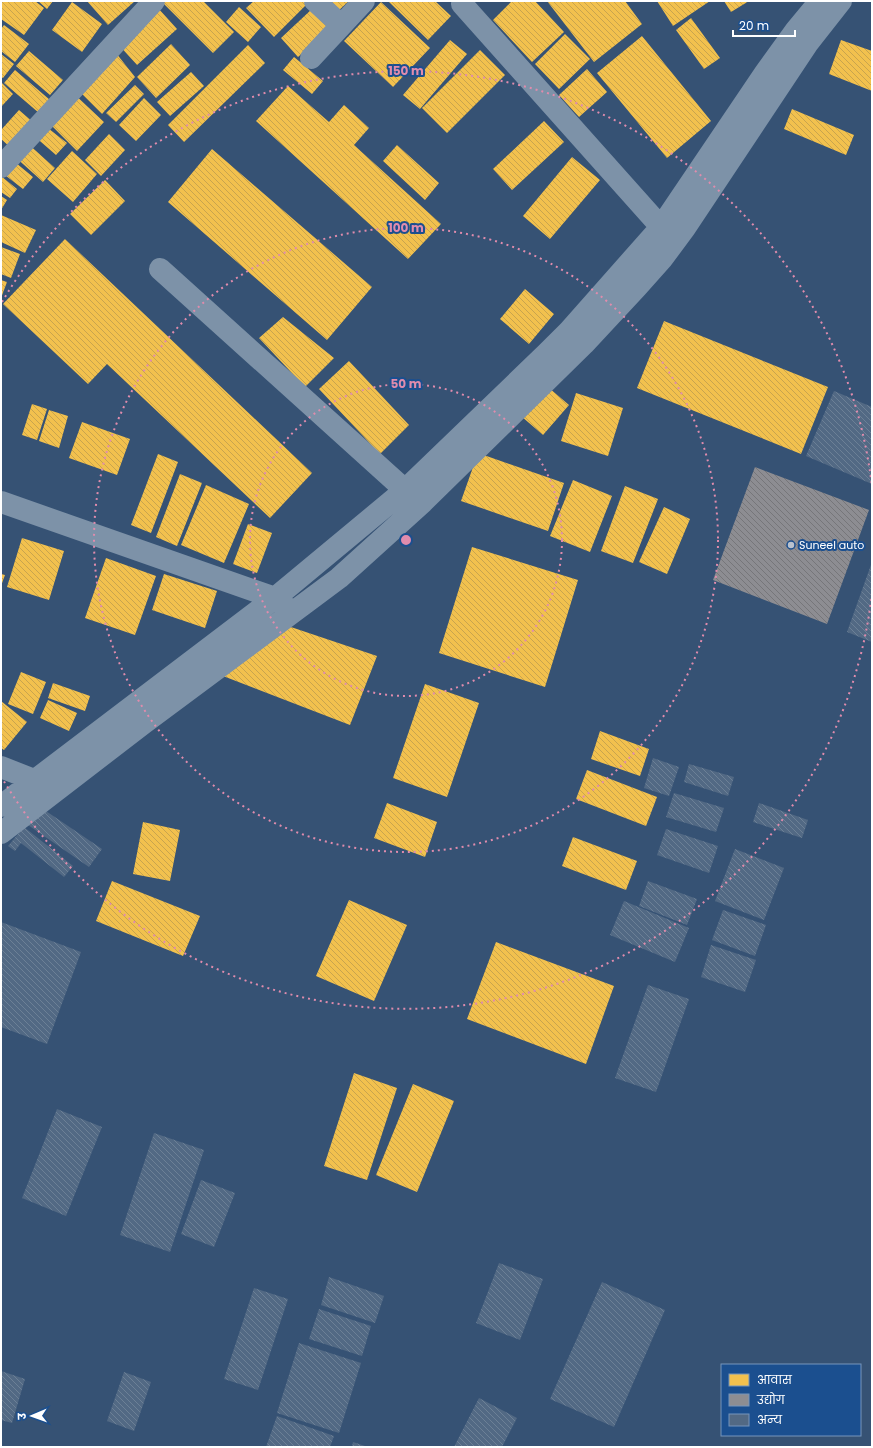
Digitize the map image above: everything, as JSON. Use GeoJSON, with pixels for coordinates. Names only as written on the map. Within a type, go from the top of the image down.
{"type":"FeatureCollection","features":[{"type":"Feature","properties":{"kind":"street"},"geometry":{"type":"LineString","coordinates":[[1,167],[154,1]]}},
{"type":"Feature","properties":{"kind":"street"},"geometry":{"type":"LineString","coordinates":[[315,1],[341,25]]}},
{"type":"Feature","properties":{"kind":"street"},"geometry":{"type":"LineString","coordinates":[[311,58],[364,1]]}},
{"type":"Feature","properties":{"kind":"street"},"geometry":{"type":"LineString","coordinates":[[1,833],[339,578],[423,502],[576,337],[661,227],[765,73],[796,30],[820,1]]}},
{"type":"Feature","properties":{"kind":"street"},"geometry":{"type":"LineString","coordinates":[[1,806],[276,598],[406,490],[576,337],[642,282],[662,259],[685,228],[808,43],[841,1]]}},
{"type":"Feature","properties":{"kind":"street"},"geometry":{"type":"LineString","coordinates":[[462,4],[661,227]]}},
{"type":"Feature","properties":{"kind":"street"},"geometry":{"type":"LineString","coordinates":[[160,269],[406,490]]}},
{"type":"Feature","properties":{"kind":"street"},"geometry":{"type":"LineString","coordinates":[[1,502],[276,598],[293,613]]}},
{"type":"Feature","properties":{"kind":"street"},"geometry":{"type":"LineString","coordinates":[[1,767],[34,780],[50,796]]}},
{"type":"Feature","properties":{"kind":"building: आवास"},"geometry":{"type":"Polygon","coordinates":[[[1,1],[35,1],[44,8],[24,35],[1,19],[1,1]]]}},
{"type":"Feature","properties":{"kind":"building: आवास"},"geometry":{"type":"Polygon","coordinates":[[[38,1],[53,1],[47,9],[38,1]]]}},
{"type":"Feature","properties":{"kind":"building: आवास"},"geometry":{"type":"Polygon","coordinates":[[[87,1],[135,1],[108,25],[87,1]]]}},
{"type":"Feature","properties":{"kind":"building: आवास"},"geometry":{"type":"Polygon","coordinates":[[[165,1],[203,1],[234,32],[213,53],[163,3],[165,1]]]}},
{"type":"Feature","properties":{"kind":"building: आवास"},"geometry":{"type":"Polygon","coordinates":[[[254,1],[304,1],[307,4],[274,37],[246,8],[254,1]]]}},
{"type":"Feature","properties":{"kind":"building: आवास"},"geometry":{"type":"Polygon","coordinates":[[[328,1],[349,1],[337,12],[328,1]]]}},
{"type":"Feature","properties":{"kind":"building: आवास"},"geometry":{"type":"Polygon","coordinates":[[[388,1],[435,1],[451,16],[428,40],[388,1]]]}},
{"type":"Feature","properties":{"kind":"building: आवास"},"geometry":{"type":"Polygon","coordinates":[[[512,1],[535,1],[564,32],[532,62],[493,20],[512,1]]]}},
{"type":"Feature","properties":{"kind":"building: आवास"},"geometry":{"type":"Polygon","coordinates":[[[547,1],[625,1],[642,24],[594,62],[547,1]]]}},
{"type":"Feature","properties":{"kind":"building: आवास"},"geometry":{"type":"Polygon","coordinates":[[[657,1],[710,1],[673,26],[657,1]]]}},
{"type":"Feature","properties":{"kind":"building: आवास"},"geometry":{"type":"Polygon","coordinates":[[[724,1],[749,1],[731,12],[724,1]]]}},
{"type":"Feature","properties":{"kind":"building: आवास"},"geometry":{"type":"Polygon","coordinates":[[[72,2],[102,24],[82,52],[52,30],[72,2]]]}},
{"type":"Feature","properties":{"kind":"building: आवास"},"geometry":{"type":"Polygon","coordinates":[[[381,2],[430,48],[393,87],[344,41],[381,2]]]}},
{"type":"Feature","properties":{"kind":"building: आवास"},"geometry":{"type":"Polygon","coordinates":[[[239,7],[261,27],[248,42],[226,22],[239,7]]]}},
{"type":"Feature","properties":{"kind":"building: आवास"},"geometry":{"type":"Polygon","coordinates":[[[158,8],[177,29],[137,65],[118,44],[158,8]]]}},
{"type":"Feature","properties":{"kind":"building: आवास"},"geometry":{"type":"Polygon","coordinates":[[[312,9],[330,28],[298,57],[281,38],[312,9]]]}},
{"type":"Feature","properties":{"kind":"building: आवास"},"geometry":{"type":"Polygon","coordinates":[[[691,18],[720,58],[704,69],[676,30],[691,18]]]}},
{"type":"Feature","properties":{"kind":"building: आवास"},"geometry":{"type":"Polygon","coordinates":[[[4,25],[29,44],[15,62],[1,51],[1,29],[4,25]]]}},
{"type":"Feature","properties":{"kind":"building: आवास"},"geometry":{"type":"Polygon","coordinates":[[[565,34],[590,59],[559,89],[535,64],[565,34]]]}},
{"type":"Feature","properties":{"kind":"building: आवास"},"geometry":{"type":"Polygon","coordinates":[[[642,36],[711,121],[667,158],[597,73],[642,36]]]}},
{"type":"Feature","properties":{"kind":"building: आवास"},"geometry":{"type":"Polygon","coordinates":[[[450,40],[467,54],[420,109],[403,95],[450,40]]]}},
{"type":"Feature","properties":{"kind":"building: आवास"},"geometry":{"type":"Polygon","coordinates":[[[841,40],[872,51],[872,91],[829,74],[841,40]]]}},
{"type":"Feature","properties":{"kind":"building: आवास"},"geometry":{"type":"Polygon","coordinates":[[[171,44],[190,65],[156,98],[137,77],[171,44]]]}},
{"type":"Feature","properties":{"kind":"building: आवास"},"geometry":{"type":"Polygon","coordinates":[[[248,45],[265,63],[184,142],[168,125],[248,45]]]}},
{"type":"Feature","properties":{"kind":"building: आवास"},"geometry":{"type":"Polygon","coordinates":[[[480,50],[505,75],[447,133],[422,108],[480,50]]]}},
{"type":"Feature","properties":{"kind":"building: आवास"},"geometry":{"type":"Polygon","coordinates":[[[29,51],[63,80],[50,95],[16,66],[29,51]]]}},
{"type":"Feature","properties":{"kind":"building: आवास"},"geometry":{"type":"Polygon","coordinates":[[[116,53],[135,77],[102,114],[79,91],[116,53]]]}},
{"type":"Feature","properties":{"kind":"building: आवास"},"geometry":{"type":"Polygon","coordinates":[[[1,54],[14,64],[3,78],[1,77],[1,54]]]}},
{"type":"Feature","properties":{"kind":"building: आवास"},"geometry":{"type":"Polygon","coordinates":[[[294,57],[323,81],[312,94],[283,70],[294,57]]]}},
{"type":"Feature","properties":{"kind":"building: आवास"},"geometry":{"type":"Polygon","coordinates":[[[587,69],[607,92],[579,117],[559,95],[587,69]]]}},
{"type":"Feature","properties":{"kind":"building: आवास"},"geometry":{"type":"Polygon","coordinates":[[[15,70],[50,100],[39,113],[4,83],[15,70]]]}},
{"type":"Feature","properties":{"kind":"building: आवास"},"geometry":{"type":"Polygon","coordinates":[[[191,72],[204,86],[170,116],[157,102],[191,72]]]}},
{"type":"Feature","properties":{"kind":"building: आवास"},"geometry":{"type":"Polygon","coordinates":[[[1,82],[13,94],[1,107],[1,82]]]}},
{"type":"Feature","properties":{"kind":"building: आवास"},"geometry":{"type":"Polygon","coordinates":[[[135,85],[144,94],[116,122],[106,113],[135,85]]]}},
{"type":"Feature","properties":{"kind":"building: आवास"},"geometry":{"type":"Polygon","coordinates":[[[288,86],[329,122],[344,105],[369,128],[354,145],[441,224],[408,259],[256,121],[288,86]]]}},
{"type":"Feature","properties":{"kind":"building: आवास"},"geometry":{"type":"Polygon","coordinates":[[[72,92],[104,122],[77,151],[46,120],[72,92]]]}},
{"type":"Feature","properties":{"kind":"building: आवास"},"geometry":{"type":"Polygon","coordinates":[[[144,98],[161,115],[136,141],[119,125],[144,98]]]}},
{"type":"Feature","properties":{"kind":"building: आवास"},"geometry":{"type":"Polygon","coordinates":[[[792,109],[854,135],[846,155],[784,129],[792,109]]]}},
{"type":"Feature","properties":{"kind":"building: आवास"},"geometry":{"type":"Polygon","coordinates":[[[19,110],[33,122],[11,148],[1,139],[1,130],[19,110]]]}},
{"type":"Feature","properties":{"kind":"building: आवास"},"geometry":{"type":"Polygon","coordinates":[[[544,121],[564,142],[512,190],[493,169],[544,121]]]}},
{"type":"Feature","properties":{"kind":"building: आवास"},"geometry":{"type":"Polygon","coordinates":[[[44,125],[67,143],[56,155],[33,135],[44,125]]]}},
{"type":"Feature","properties":{"kind":"building: आवास"},"geometry":{"type":"Polygon","coordinates":[[[109,134],[125,150],[101,176],[85,160],[109,134]]]}},
{"type":"Feature","properties":{"kind":"building: आवास"},"geometry":{"type":"Polygon","coordinates":[[[26,142],[55,168],[43,182],[13,155],[26,142]]]}},
{"type":"Feature","properties":{"kind":"building: आवास"},"geometry":{"type":"Polygon","coordinates":[[[397,145],[439,183],[425,200],[383,161],[397,145]]]}},
{"type":"Feature","properties":{"kind":"building: आवास"},"geometry":{"type":"Polygon","coordinates":[[[212,149],[372,287],[327,340],[168,202],[212,149]]]}},
{"type":"Feature","properties":{"kind":"building: आवास"},"geometry":{"type":"Polygon","coordinates":[[[72,151],[97,174],[73,202],[47,179],[72,151]]]}},
{"type":"Feature","properties":{"kind":"building: आवास"},"geometry":{"type":"Polygon","coordinates":[[[572,157],[600,180],[550,239],[523,216],[572,157]]]}},
{"type":"Feature","properties":{"kind":"building: आवास"},"geometry":{"type":"Polygon","coordinates":[[[10,158],[33,177],[23,189],[1,172],[10,158]]]}},
{"type":"Feature","properties":{"kind":"building: आवास"},"geometry":{"type":"Polygon","coordinates":[[[1,176],[17,189],[10,198],[1,192],[1,176]]]}},
{"type":"Feature","properties":{"kind":"building: आवास"},"geometry":{"type":"Polygon","coordinates":[[[105,180],[125,201],[91,235],[70,214],[105,180]]]}},
{"type":"Feature","properties":{"kind":"building: आवास"},"geometry":{"type":"Polygon","coordinates":[[[1,196],[7,200],[1,210],[1,196]]]}},
{"type":"Feature","properties":{"kind":"building: आवास"},"geometry":{"type":"Polygon","coordinates":[[[1,215],[36,230],[25,253],[1,242],[1,215]]]}},
{"type":"Feature","properties":{"kind":"building: आवास"},"geometry":{"type":"Polygon","coordinates":[[[65,239],[312,473],[270,518],[107,364],[88,384],[3,304],[65,239]]]}},
{"type":"Feature","properties":{"kind":"building: आवास"},"geometry":{"type":"Polygon","coordinates":[[[1,247],[20,254],[11,278],[1,274],[1,247]]]}},
{"type":"Feature","properties":{"kind":"building: आवास"},"geometry":{"type":"Polygon","coordinates":[[[1,280],[7,282],[1,298],[1,280]]]}},
{"type":"Feature","properties":{"kind":"building: आवास"},"geometry":{"type":"Polygon","coordinates":[[[525,289],[554,314],[529,344],[500,319],[525,289]]]}},
{"type":"Feature","properties":{"kind":"building: आवास"},"geometry":{"type":"Polygon","coordinates":[[[283,317],[334,358],[305,387],[259,338],[283,317]]]}},
{"type":"Feature","properties":{"kind":"building: आवास"},"geometry":{"type":"Polygon","coordinates":[[[664,321],[828,387],[801,454],[637,388],[664,321]]]}},
{"type":"Feature","properties":{"kind":"building: आवास"},"geometry":{"type":"Polygon","coordinates":[[[349,361],[409,425],[380,454],[319,389],[349,361]]]}},
{"type":"Feature","properties":{"kind":"building: आवास"},"geometry":{"type":"Polygon","coordinates":[[[548,387],[569,405],[543,435],[521,416],[548,387]]]}},
{"type":"Feature","properties":{"kind":"building: आवास"},"geometry":{"type":"Polygon","coordinates":[[[576,393],[623,408],[608,456],[561,441],[576,393]]]}},
{"type":"Feature","properties":{"kind":"building: आवास"},"geometry":{"type":"Polygon","coordinates":[[[32,404],[47,409],[37,440],[22,435],[32,404]]]}},
{"type":"Feature","properties":{"kind":"building: आवास"},"geometry":{"type":"Polygon","coordinates":[[[49,410],[68,416],[59,448],[39,441],[49,410]]]}},
{"type":"Feature","properties":{"kind":"building: आवास"},"geometry":{"type":"Polygon","coordinates":[[[82,422],[130,439],[117,475],[69,458],[82,422]]]}},
{"type":"Feature","properties":{"kind":"building: आवास"},"geometry":{"type":"Polygon","coordinates":[[[478,453],[564,483],[548,531],[461,501],[478,453]]]}},
{"type":"Feature","properties":{"kind":"building: आवास"},"geometry":{"type":"Polygon","coordinates":[[[158,454],[178,462],[151,533],[131,525],[158,454]]]}},
{"type":"Feature","properties":{"kind":"building: आवास"},"geometry":{"type":"Polygon","coordinates":[[[180,474],[202,483],[177,546],[156,537],[180,474]]]}},
{"type":"Feature","properties":{"kind":"building: आवास"},"geometry":{"type":"Polygon","coordinates":[[[573,480],[612,496],[590,552],[550,536],[573,480]]]}},
{"type":"Feature","properties":{"kind":"building: आवास"},"geometry":{"type":"Polygon","coordinates":[[[206,485],[249,504],[224,563],[181,545],[206,485]]]}},
{"type":"Feature","properties":{"kind":"building: आवास"},"geometry":{"type":"Polygon","coordinates":[[[625,486],[658,499],[633,563],[601,551],[625,486]]]}},
{"type":"Feature","properties":{"kind":"building: आवास"},"geometry":{"type":"Polygon","coordinates":[[[664,507],[690,519],[667,574],[639,562],[664,507]]]}},
{"type":"Feature","properties":{"kind":"building: आवास"},"geometry":{"type":"Polygon","coordinates":[[[248,524],[272,533],[257,573],[233,564],[248,524]]]}},
{"type":"Feature","properties":{"kind":"building: आवास"},"geometry":{"type":"Polygon","coordinates":[[[22,538],[64,551],[49,600],[7,587],[22,538]]]}},
{"type":"Feature","properties":{"kind":"building: आवास"},"geometry":{"type":"Polygon","coordinates":[[[472,547],[578,580],[545,687],[439,653],[472,547]]]}},
{"type":"Feature","properties":{"kind":"building: आवास"},"geometry":{"type":"Polygon","coordinates":[[[106,558],[156,576],[135,635],[85,618],[106,558]]]}},
{"type":"Feature","properties":{"kind":"building: आवास"},"geometry":{"type":"Polygon","coordinates":[[[1,574],[5,575],[1,586],[1,574]]]}},
{"type":"Feature","properties":{"kind":"building: आवास"},"geometry":{"type":"Polygon","coordinates":[[[164,574],[217,591],[205,628],[152,610],[164,574]]]}},
{"type":"Feature","properties":{"kind":"building: आवास"},"geometry":{"type":"Polygon","coordinates":[[[282,624],[377,656],[350,725],[223,676],[282,624]]]}},
{"type":"Feature","properties":{"kind":"building: आवास"},"geometry":{"type":"Polygon","coordinates":[[[21,672],[46,682],[33,714],[8,704],[21,672]]]}},
{"type":"Feature","properties":{"kind":"building: आवास"},"geometry":{"type":"Polygon","coordinates":[[[53,683],[90,696],[85,711],[48,698],[53,683]]]}},
{"type":"Feature","properties":{"kind":"building: आवास"},"geometry":{"type":"Polygon","coordinates":[[[425,684],[479,703],[447,797],[393,778],[425,684]]]}},
{"type":"Feature","properties":{"kind":"building: आवास"},"geometry":{"type":"Polygon","coordinates":[[[48,700],[77,713],[69,731],[40,718],[48,700]]]}},
{"type":"Feature","properties":{"kind":"building: आवास"},"geometry":{"type":"Polygon","coordinates":[[[1,701],[27,722],[4,750],[1,748],[1,701]]]}},
{"type":"Feature","properties":{"kind":"building: आवास"},"geometry":{"type":"Polygon","coordinates":[[[600,731],[649,749],[640,776],[591,759],[600,731]]]}},
{"type":"Feature","properties":{"kind":"building: आवास"},"geometry":{"type":"Polygon","coordinates":[[[587,770],[657,797],[646,826],[576,799],[587,770]]]}},
{"type":"Feature","properties":{"kind":"building: आवास"},"geometry":{"type":"Polygon","coordinates":[[[387,803],[437,822],[425,857],[374,838],[387,803]]]}},
{"type":"Feature","properties":{"kind":"building: आवास"},"geometry":{"type":"Polygon","coordinates":[[[143,822],[180,830],[170,881],[133,874],[143,822]]]}},
{"type":"Feature","properties":{"kind":"building: आवास"},"geometry":{"type":"Polygon","coordinates":[[[573,837],[637,861],[626,890],[562,866],[573,837]]]}},
{"type":"Feature","properties":{"kind":"building: आवास"},"geometry":{"type":"Polygon","coordinates":[[[112,881],[200,916],[183,956],[96,921],[112,881]]]}},
{"type":"Feature","properties":{"kind":"building: आवास"},"geometry":{"type":"Polygon","coordinates":[[[349,900],[407,925],[374,1001],[316,976],[349,900]]]}},
{"type":"Feature","properties":{"kind":"building: आवास"},"geometry":{"type":"Polygon","coordinates":[[[496,942],[614,986],[586,1064],[467,1019],[496,942]]]}},
{"type":"Feature","properties":{"kind":"building: आवास"},"geometry":{"type":"Polygon","coordinates":[[[354,1073],[397,1088],[367,1180],[324,1166],[354,1073]]]}},
{"type":"Feature","properties":{"kind":"building: आवास"},"geometry":{"type":"Polygon","coordinates":[[[413,1084],[454,1101],[417,1192],[376,1175],[413,1084]]]}},
{"type":"Feature","properties":{"kind":"building: उद्योग","name":"Suneel auto"},"geometry":{"type":"Polygon","coordinates":[[[755,467],[869,510],[827,624],[713,580],[755,467]]]}},
{"type":"Feature","properties":{"kind":"building: अन्य"},"geometry":{"type":"Polygon","coordinates":[[[834,391],[872,407],[872,484],[806,456],[834,391]]]}},
{"type":"Feature","properties":{"kind":"building: अन्य"},"geometry":{"type":"Polygon","coordinates":[[[872,562],[872,642],[847,632],[872,562]]]}},
{"type":"Feature","properties":{"kind":"building: अन्य"},"geometry":{"type":"Polygon","coordinates":[[[653,758],[679,767],[669,796],[644,788],[653,758]]]}},
{"type":"Feature","properties":{"kind":"building: अन्य"},"geometry":{"type":"Polygon","coordinates":[[[689,764],[734,777],[728,796],[684,782],[689,764]]]}},
{"type":"Feature","properties":{"kind":"building: अन्य"},"geometry":{"type":"Polygon","coordinates":[[[674,793],[724,808],[716,832],[666,817],[674,793]]]}},
{"type":"Feature","properties":{"kind":"building: अन्य"},"geometry":{"type":"Polygon","coordinates":[[[759,803],[808,820],[802,838],[753,822],[759,803]]]}},
{"type":"Feature","properties":{"kind":"building: अन्य"},"geometry":{"type":"Polygon","coordinates":[[[40,807],[102,849],[89,867],[28,825],[40,807]]]}},
{"type":"Feature","properties":{"kind":"building: अन्य"},"geometry":{"type":"Polygon","coordinates":[[[24,827],[73,866],[64,877],[21,843],[15,851],[8,846],[24,827]]]}},
{"type":"Feature","properties":{"kind":"building: अन्य"},"geometry":{"type":"Polygon","coordinates":[[[666,829],[718,846],[709,873],[657,855],[666,829]]]}},
{"type":"Feature","properties":{"kind":"building: अन्य"},"geometry":{"type":"Polygon","coordinates":[[[735,849],[784,868],[764,920],[715,901],[735,849]]]}},
{"type":"Feature","properties":{"kind":"building: अन्य"},"geometry":{"type":"Polygon","coordinates":[[[648,881],[697,899],[687,925],[639,906],[648,881]]]}},
{"type":"Feature","properties":{"kind":"building: अन्य"},"geometry":{"type":"Polygon","coordinates":[[[624,901],[689,928],[675,962],[610,935],[624,901]]]}},
{"type":"Feature","properties":{"kind":"building: अन्य"},"geometry":{"type":"Polygon","coordinates":[[[723,910],[766,925],[755,956],[712,940],[723,910]]]}},
{"type":"Feature","properties":{"kind":"building: अन्य"},"geometry":{"type":"Polygon","coordinates":[[[1,922],[81,952],[47,1044],[1,1027],[1,922]]]}},
{"type":"Feature","properties":{"kind":"building: अन्य"},"geometry":{"type":"Polygon","coordinates":[[[711,945],[756,960],[745,992],[701,977],[711,945]]]}},
{"type":"Feature","properties":{"kind":"building: अन्य"},"geometry":{"type":"Polygon","coordinates":[[[648,985],[689,999],[656,1092],[615,1078],[648,985]]]}},
{"type":"Feature","properties":{"kind":"building: अन्य"},"geometry":{"type":"Polygon","coordinates":[[[57,1109],[102,1127],[66,1216],[22,1198],[57,1109]]]}},
{"type":"Feature","properties":{"kind":"building: अन्य"},"geometry":{"type":"Polygon","coordinates":[[[154,1133],[204,1150],[170,1252],[120,1235],[154,1133]]]}},
{"type":"Feature","properties":{"kind":"building: अन्य"},"geometry":{"type":"Polygon","coordinates":[[[201,1180],[235,1193],[214,1247],[181,1234],[201,1180]]]}},
{"type":"Feature","properties":{"kind":"building: अन्य"},"geometry":{"type":"Polygon","coordinates":[[[499,1263],[543,1279],[520,1340],[476,1323],[499,1263]]]}},
{"type":"Feature","properties":{"kind":"building: अन्य"},"geometry":{"type":"Polygon","coordinates":[[[329,1277],[384,1296],[375,1323],[321,1305],[329,1277]]]}},
{"type":"Feature","properties":{"kind":"building: अन्य"},"geometry":{"type":"Polygon","coordinates":[[[602,1282],[665,1310],[614,1427],[550,1399],[602,1282]]]}},
{"type":"Feature","properties":{"kind":"building: अन्य"},"geometry":{"type":"Polygon","coordinates":[[[254,1288],[288,1299],[258,1390],[224,1379],[254,1288]]]}},
{"type":"Feature","properties":{"kind":"building: अन्य"},"geometry":{"type":"Polygon","coordinates":[[[319,1309],[371,1326],[362,1356],[309,1339],[319,1309]]]}},
{"type":"Feature","properties":{"kind":"building: अन्य"},"geometry":{"type":"Polygon","coordinates":[[[299,1343],[361,1363],[339,1433],[277,1413],[299,1343]]]}},
{"type":"Feature","properties":{"kind":"building: अन्य"},"geometry":{"type":"Polygon","coordinates":[[[1,1371],[25,1379],[12,1423],[1,1420],[1,1371]]]}},
{"type":"Feature","properties":{"kind":"building: अन्य"},"geometry":{"type":"Polygon","coordinates":[[[124,1372],[151,1382],[134,1431],[107,1421],[124,1372]]]}},
{"type":"Feature","properties":{"kind":"building: अन्य"},"geometry":{"type":"Polygon","coordinates":[[[479,1398],[517,1418],[502,1447],[454,1447],[479,1398]]]}},
{"type":"Feature","properties":{"kind":"building: अन्य"},"geometry":{"type":"Polygon","coordinates":[[[277,1416],[334,1436],[330,1447],[266,1447],[277,1416]]]}},
{"type":"Feature","properties":{"kind":"building: अन्य"},"geometry":{"type":"Polygon","coordinates":[[[353,1442],[368,1447],[352,1447],[353,1442]]]}},
{"type":"Feature","properties":{"kind":"place","name":"Suneel auto"},"geometry":{"type":"Point","coordinates":[791,545]}}]}
